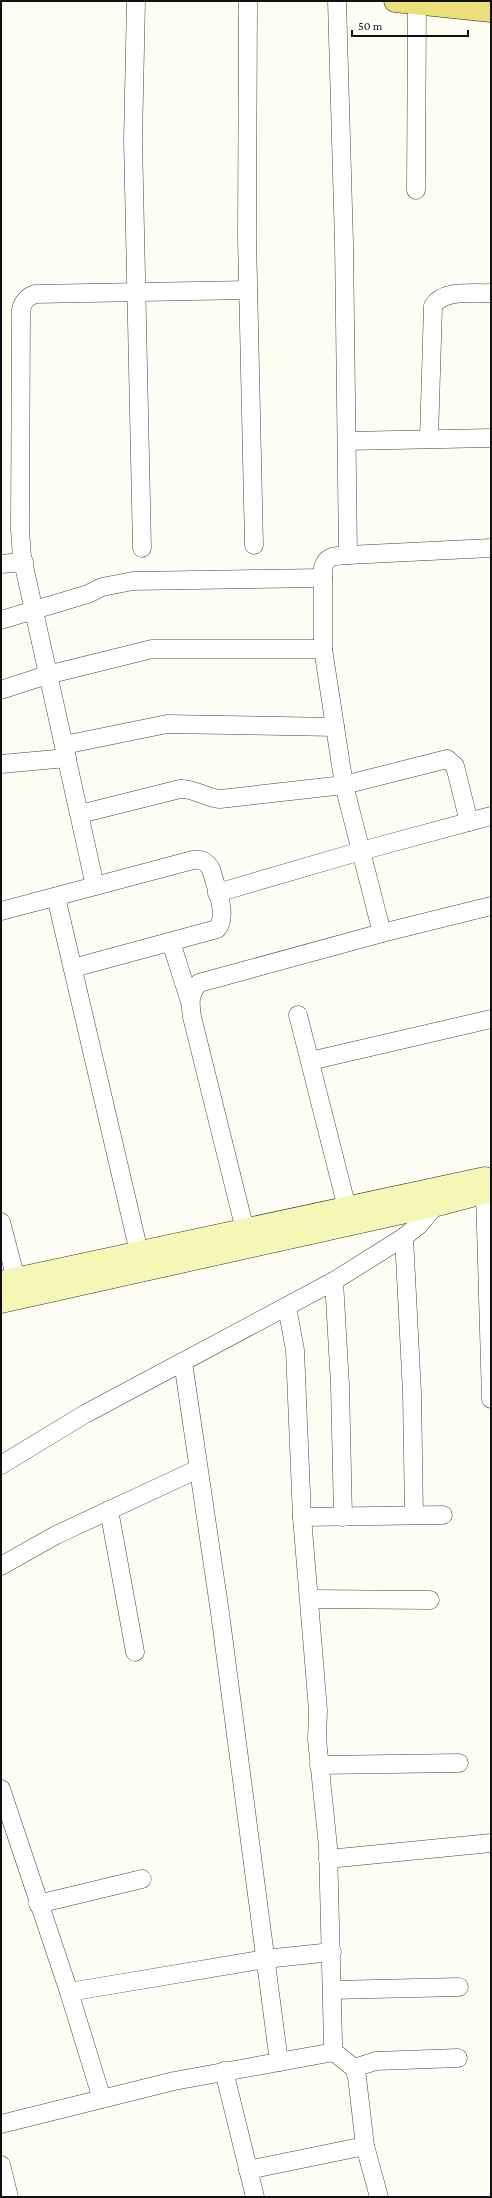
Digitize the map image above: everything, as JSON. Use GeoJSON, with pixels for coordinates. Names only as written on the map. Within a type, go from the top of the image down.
{"type":"FeatureCollection","features":[{"type":"Feature","properties":{"kind":"main road"},"geometry":{"type":"LineString","coordinates":[[395,1],[491,11]]}},
{"type":"Feature","properties":{"kind":"main road"},"geometry":{"type":"LineString","coordinates":[[247,1238],[347,1208],[448,1186],[489,1187]]}},
{"type":"Feature","properties":{"kind":"main road"},"geometry":{"type":"LineString","coordinates":[[8,1280],[140,1261],[247,1238],[438,1205],[489,1187]]}},
{"type":"Feature","properties":{"kind":"main road"},"geometry":{"type":"LineString","coordinates":[[1,1302],[140,1261]]}},
{"type":"Feature","properties":{"kind":"street"},"geometry":{"type":"LineString","coordinates":[[136,1],[133,140],[142,548]]}},
{"type":"Feature","properties":{"kind":"street"},"geometry":{"type":"LineString","coordinates":[[248,1],[248,290],[254,545]]}},
{"type":"Feature","properties":{"kind":"street"},"geometry":{"type":"LineString","coordinates":[[337,1],[347,441],[348,555]]}},
{"type":"Feature","properties":{"kind":"street"},"geometry":{"type":"LineString","coordinates":[[416,3],[416,190]]}},
{"type":"Feature","properties":{"kind":"street"},"geometry":{"type":"LineString","coordinates":[[95,886],[66,752],[47,675],[24,562],[20,530],[22,303],[28,297],[35,294],[248,290]]}},
{"type":"Feature","properties":{"kind":"street"},"geometry":{"type":"LineString","coordinates":[[429,439],[433,306],[437,299],[445,295],[491,293]]}},
{"type":"Feature","properties":{"kind":"street"},"geometry":{"type":"LineString","coordinates":[[347,441],[491,438]]}},
{"type":"Feature","properties":{"kind":"street"},"geometry":{"type":"LineString","coordinates":[[382,933],[344,785],[323,650],[323,578],[325,562],[331,557],[348,555],[491,548]]}},
{"type":"Feature","properties":{"kind":"street"},"geometry":{"type":"LineString","coordinates":[[1,564],[24,562]]}},
{"type":"Feature","properties":{"kind":"street"},"geometry":{"type":"LineString","coordinates":[[1,620],[34,611],[102,587],[133,581],[323,578]]}},
{"type":"Feature","properties":{"kind":"street"},"geometry":{"type":"LineString","coordinates":[[1,690],[47,675],[152,649],[323,650]]}},
{"type":"Feature","properties":{"kind":"street"},"geometry":{"type":"LineString","coordinates":[[1,764],[66,752],[167,724],[335,727]]}},
{"type":"Feature","properties":{"kind":"street"},"geometry":{"type":"LineString","coordinates":[[80,814],[187,788],[207,797],[220,799],[344,785],[447,759],[456,766],[468,822]]}},
{"type":"Feature","properties":{"kind":"street"},"geometry":{"type":"LineString","coordinates":[[217,893],[361,851],[491,816]]}},
{"type":"Feature","properties":{"kind":"street"},"geometry":{"type":"LineString","coordinates":[[1,911],[200,860],[207,863],[211,869],[222,916],[221,924],[217,929],[73,968]]}},
{"type":"Feature","properties":{"kind":"street"},"geometry":{"type":"LineString","coordinates":[[56,897],[140,1261]]}},
{"type":"Feature","properties":{"kind":"street"},"geometry":{"type":"LineString","coordinates":[[190,1002],[192,991],[199,983],[382,933],[491,906]]}},
{"type":"Feature","properties":{"kind":"street"},"geometry":{"type":"LineString","coordinates":[[171,942],[190,1002],[247,1238]]}},
{"type":"Feature","properties":{"kind":"street"},"geometry":{"type":"LineString","coordinates":[[298,1015],[347,1208]]}},
{"type":"Feature","properties":{"kind":"street"},"geometry":{"type":"LineString","coordinates":[[310,1061],[491,1019]]}},
{"type":"Feature","properties":{"kind":"street"},"geometry":{"type":"LineString","coordinates":[[1,1466],[85,1414],[334,1281],[404,1237],[438,1205],[448,1186]]}},
{"type":"Feature","properties":{"kind":"street"},"geometry":{"type":"LineString","coordinates":[[489,1187],[491,1399]]}},
{"type":"Feature","properties":{"kind":"street"},"geometry":{"type":"LineString","coordinates":[[1,1222],[8,1280]]}},
{"type":"Feature","properties":{"kind":"street"},"geometry":{"type":"LineString","coordinates":[[404,1237],[412,1393],[414,1515]]}},
{"type":"Feature","properties":{"kind":"street"},"geometry":{"type":"LineString","coordinates":[[334,1281],[340,1384],[343,1516]]}},
{"type":"Feature","properties":{"kind":"street"},"geometry":{"type":"LineString","coordinates":[[287,1307],[295,1350],[302,1517],[310,1599],[320,1765],[328,1859],[334,2052]]}},
{"type":"Feature","properties":{"kind":"street"},"geometry":{"type":"LineString","coordinates":[[184,1362],[198,1469],[220,1613],[264,1959],[279,2062]]}},
{"type":"Feature","properties":{"kind":"street"},"geometry":{"type":"LineString","coordinates":[[1,1566],[56,1535],[198,1469]]}},
{"type":"Feature","properties":{"kind":"street"},"geometry":{"type":"LineString","coordinates":[[109,1510],[135,1652]]}},
{"type":"Feature","properties":{"kind":"street"},"geometry":{"type":"LineString","coordinates":[[302,1517],[443,1515]]}},
{"type":"Feature","properties":{"kind":"street"},"geometry":{"type":"LineString","coordinates":[[310,1599],[430,1600]]}},
{"type":"Feature","properties":{"kind":"street"},"geometry":{"type":"LineString","coordinates":[[320,1765],[459,1763]]}},
{"type":"Feature","properties":{"kind":"street"},"geometry":{"type":"LineString","coordinates":[[1,1789],[38,1904],[69,1992],[102,2099]]}},
{"type":"Feature","properties":{"kind":"street"},"geometry":{"type":"LineString","coordinates":[[328,1859],[491,1843]]}},
{"type":"Feature","properties":{"kind":"street"},"geometry":{"type":"LineString","coordinates":[[38,1904],[142,1879]]}},
{"type":"Feature","properties":{"kind":"street"},"geometry":{"type":"LineString","coordinates":[[69,1992],[264,1959],[332,1952]]}},
{"type":"Feature","properties":{"kind":"street"},"geometry":{"type":"LineString","coordinates":[[332,1990],[459,1987]]}},
{"type":"Feature","properties":{"kind":"street"},"geometry":{"type":"LineString","coordinates":[[1,2124],[174,2081],[334,2052],[354,2068],[357,2077],[365,2146],[379,2197]]}},
{"type":"Feature","properties":{"kind":"street"},"geometry":{"type":"LineString","coordinates":[[354,2068],[376,2061],[458,2058]]}},
{"type":"Feature","properties":{"kind":"street"},"geometry":{"type":"LineString","coordinates":[[224,2071],[255,2197]]}},
{"type":"Feature","properties":{"kind":"street"},"geometry":{"type":"LineString","coordinates":[[248,2170],[365,2146]]}},
{"type":"Feature","properties":{"kind":"street"},"geometry":{"type":"LineString","coordinates":[[1,2165],[9,2197]]}}]}
